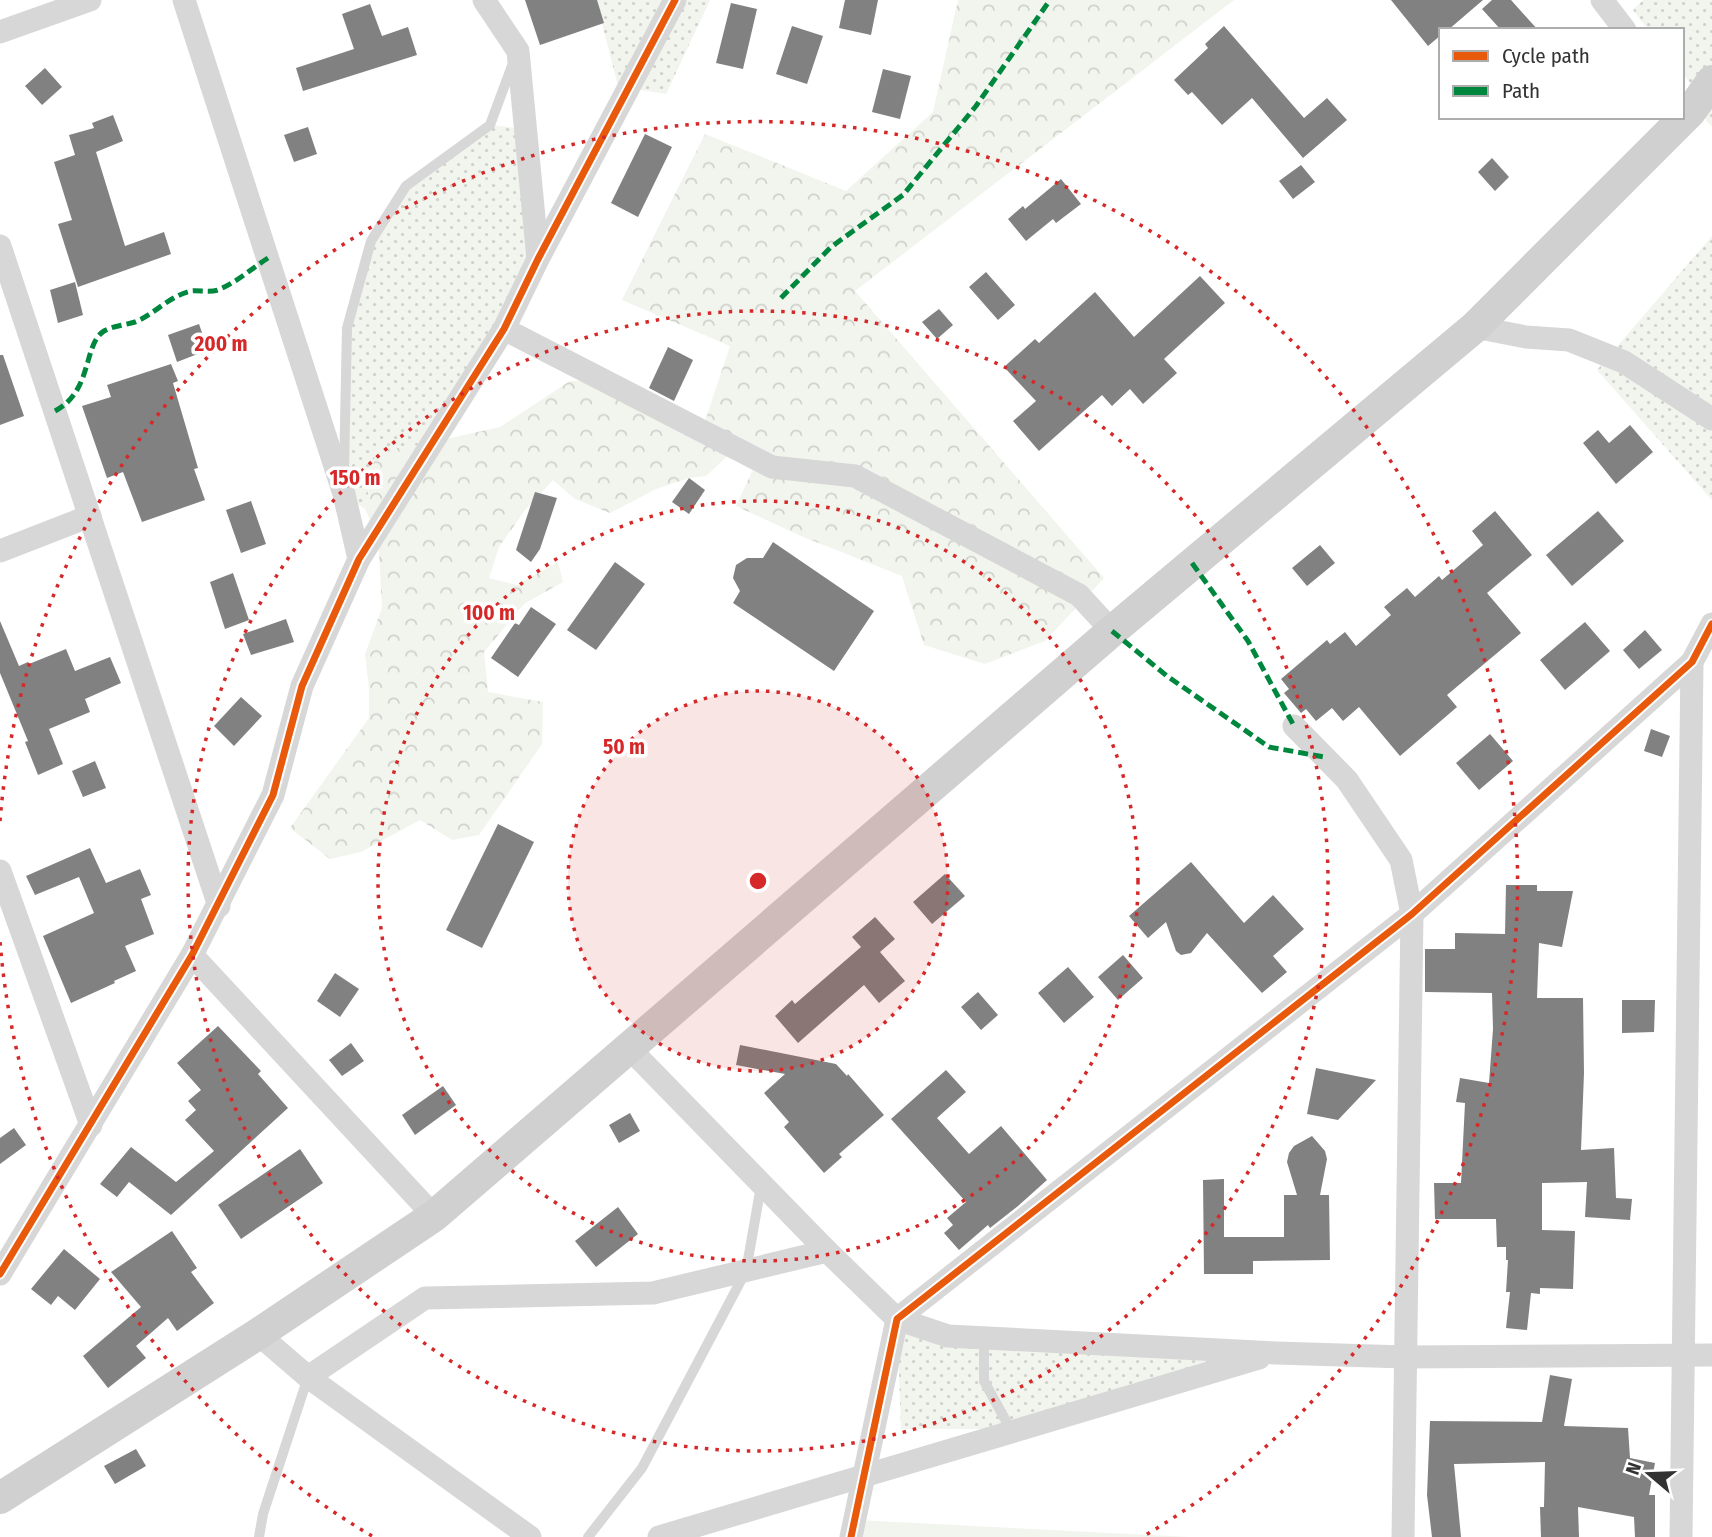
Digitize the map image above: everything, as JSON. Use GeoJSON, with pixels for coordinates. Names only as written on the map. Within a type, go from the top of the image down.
{"type":"FeatureCollection","features":[{"type":"Feature","properties":{"kind":"main road"},"geometry":{"type":"LineString","coordinates":[[1686,107],[1712,81]]}},
{"type":"Feature","properties":{"kind":"main road"},"geometry":{"type":"LineString","coordinates":[[0,1498],[258,1334],[434,1216],[1112,631],[1475,327],[1674,119]]}},
{"type":"Feature","properties":{"kind":"street"},"geometry":{"type":"LineString","coordinates":[[0,32],[90,0]]}},
{"type":"Feature","properties":{"kind":"street"},"geometry":{"type":"LineString","coordinates":[[184,0],[344,494],[359,559]]}},
{"type":"Feature","properties":{"kind":"street"},"geometry":{"type":"LineString","coordinates":[[484,0],[518,51],[538,259]]}},
{"type":"Feature","properties":{"kind":"street"},"geometry":{"type":"LineString","coordinates":[[0,1274],[192,956],[219,906],[273,795],[302,686],[359,559],[504,329],[538,259],[675,0]]}},
{"type":"Feature","properties":{"kind":"street"},"geometry":{"type":"LineString","coordinates":[[1602,0],[1623,28]]}},
{"type":"Feature","properties":{"kind":"street"},"geometry":{"type":"LineString","coordinates":[[0,246],[7,294],[90,516],[219,906]]}},
{"type":"Feature","properties":{"kind":"street"},"geometry":{"type":"LineString","coordinates":[[1475,327],[1526,337],[1569,340],[1624,362],[1712,419]]}},
{"type":"Feature","properties":{"kind":"street"},"geometry":{"type":"LineString","coordinates":[[504,329],[772,467],[855,476],[1079,595],[1112,631]]}},
{"type":"Feature","properties":{"kind":"street"},"geometry":{"type":"LineString","coordinates":[[0,551],[90,516]]}},
{"type":"Feature","properties":{"kind":"street"},"geometry":{"type":"LineString","coordinates":[[851,1537],[897,1318],[1412,914],[1692,662],[1712,624]]}},
{"type":"Feature","properties":{"kind":"street"},"geometry":{"type":"LineString","coordinates":[[1681,1537],[1692,662]]}},
{"type":"Feature","properties":{"kind":"street"},"geometry":{"type":"LineString","coordinates":[[1294,726],[1347,780],[1401,860],[1412,914],[1403,1537]]}},
{"type":"Feature","properties":{"kind":"street"},"geometry":{"type":"LineString","coordinates":[[0,871],[91,1125]]}},
{"type":"Feature","properties":{"kind":"street"},"geometry":{"type":"LineString","coordinates":[[192,956],[434,1216]]}},
{"type":"Feature","properties":{"kind":"street"},"geometry":{"type":"LineString","coordinates":[[628,1047],[827,1251],[897,1318],[948,1336],[1405,1357],[1712,1355]]}},
{"type":"Feature","properties":{"kind":"street"},"geometry":{"type":"LineString","coordinates":[[308,1377],[425,1298],[653,1293],[827,1251]]}},
{"type":"Feature","properties":{"kind":"street"},"geometry":{"type":"LineString","coordinates":[[258,1334],[308,1377],[530,1537]]}},
{"type":"Feature","properties":{"kind":"street"},"geometry":{"type":"LineString","coordinates":[[659,1537],[1276,1353]]}},
{"type":"Feature","properties":{"kind":"lane"},"geometry":{"type":"LineString","coordinates":[[344,494],[347,328],[371,241],[406,186],[490,125],[518,51]]}},
{"type":"Feature","properties":{"kind":"lane"},"geometry":{"type":"LineString","coordinates":[[588,1537],[642,1468],[746,1271],[761,1183]]}},
{"type":"Feature","properties":{"kind":"lane"},"geometry":{"type":"LineString","coordinates":[[984,1338],[984,1381],[1012,1432]]}},
{"type":"Feature","properties":{"kind":"lane"},"geometry":{"type":"LineString","coordinates":[[259,1537],[262,1514],[308,1377]]}},
{"type":"Feature","properties":{"kind":"green space"},"geometry":{"type":"Polygon","coordinates":[[[596,0],[710,0],[666,94],[618,86],[596,0]]]}},
{"type":"Feature","properties":{"kind":"green space"},"geometry":{"type":"Polygon","coordinates":[[[958,0],[1234,0],[855,291],[1104,578],[1045,641],[985,664],[924,645],[902,576],[801,536],[736,506],[755,465],[733,451],[706,476],[689,478],[656,489],[610,513],[575,499],[553,480],[525,510],[499,547],[489,578],[517,585],[558,562],[563,582],[524,604],[484,652],[488,692],[543,702],[542,744],[479,835],[452,840],[420,820],[361,852],[330,859],[290,828],[369,718],[365,654],[382,608],[378,536],[365,509],[376,451],[419,445],[500,427],[570,381],[603,380],[702,430],[730,346],[622,300],[705,134],[846,191],[933,112],[958,0]]]}},
{"type":"Feature","properties":{"kind":"green space"},"geometry":{"type":"Polygon","coordinates":[[[1643,0],[1712,0],[1712,126],[1707,122],[1691,84],[1684,75],[1684,28],[1646,28],[1633,10],[1643,0]]]}},
{"type":"Feature","properties":{"kind":"green space"},"geometry":{"type":"Polygon","coordinates":[[[490,125],[526,129],[538,259],[419,445],[376,451],[365,509],[344,494],[347,328],[371,241],[406,186],[490,125]]]}},
{"type":"Feature","properties":{"kind":"green space"},"geometry":{"type":"Polygon","coordinates":[[[1712,236],[1712,500],[1597,370],[1712,236]]]}},
{"type":"Feature","properties":{"kind":"green space"},"geometry":{"type":"Polygon","coordinates":[[[897,1319],[948,1336],[1276,1353],[1001,1429],[901,1429],[897,1319]]]}},
{"type":"Feature","properties":{"kind":"green space"},"geometry":{"type":"Polygon","coordinates":[[[856,1520],[1189,1537],[855,1537],[856,1520]]]}},
{"type":"Feature","properties":{"kind":"building"},"geometry":{"type":"Polygon","coordinates":[[[525,0],[597,0],[604,23],[540,45],[525,0]]]}},
{"type":"Feature","properties":{"kind":"building"},"geometry":{"type":"Polygon","coordinates":[[[845,0],[878,0],[871,35],[839,28],[845,0]]]}},
{"type":"Feature","properties":{"kind":"building"},"geometry":{"type":"Polygon","coordinates":[[[1391,0],[1483,0],[1450,28],[1439,28],[1439,37],[1428,46],[1391,0]]]}},
{"type":"Feature","properties":{"kind":"building"},"geometry":{"type":"Polygon","coordinates":[[[1492,0],[1511,0],[1536,28],[1499,28],[1482,9],[1492,0]]]}},
{"type":"Feature","properties":{"kind":"building"},"geometry":{"type":"Polygon","coordinates":[[[731,3],[757,9],[743,69],[716,63],[731,3]]]}},
{"type":"Feature","properties":{"kind":"building"},"geometry":{"type":"Polygon","coordinates":[[[370,4],[382,36],[408,27],[417,55],[303,91],[296,68],[354,49],[342,14],[370,4]]]}},
{"type":"Feature","properties":{"kind":"building"},"geometry":{"type":"Polygon","coordinates":[[[792,26],[823,36],[807,84],[776,74],[792,26]]]}},
{"type":"Feature","properties":{"kind":"building"},"geometry":{"type":"Polygon","coordinates":[[[1224,26],[1304,118],[1327,98],[1347,120],[1303,158],[1252,98],[1222,125],[1192,92],[1188,95],[1174,80],[1208,48],[1205,44],[1224,26]]]}},
{"type":"Feature","properties":{"kind":"building"},"geometry":{"type":"Polygon","coordinates":[[[45,68],[62,87],[42,105],[25,86],[45,68]]]}},
{"type":"Feature","properties":{"kind":"building"},"geometry":{"type":"Polygon","coordinates":[[[883,69],[911,76],[900,119],[872,112],[883,69]]]}},
{"type":"Feature","properties":{"kind":"building"},"geometry":{"type":"Polygon","coordinates":[[[113,115],[123,141],[96,152],[125,246],[164,232],[171,254],[78,287],[58,224],[72,220],[54,162],[75,155],[69,135],[94,128],[92,123],[113,115]]]}},
{"type":"Feature","properties":{"kind":"building"},"geometry":{"type":"Polygon","coordinates":[[[308,127],[317,154],[294,162],[284,135],[308,127]]]}},
{"type":"Feature","properties":{"kind":"building"},"geometry":{"type":"Polygon","coordinates":[[[645,134],[672,147],[638,217],[611,203],[645,134]]]}},
{"type":"Feature","properties":{"kind":"building"},"geometry":{"type":"Polygon","coordinates":[[[1492,158],[1509,177],[1495,191],[1478,172],[1492,158]]]}},
{"type":"Feature","properties":{"kind":"building"},"geometry":{"type":"Polygon","coordinates":[[[1301,165],[1315,182],[1293,199],[1279,181],[1301,165]]]}},
{"type":"Feature","properties":{"kind":"building"},"geometry":{"type":"Polygon","coordinates":[[[1061,179],[1081,204],[1056,223],[1053,219],[1026,241],[1008,219],[1023,206],[1025,209],[1061,179]]]}},
{"type":"Feature","properties":{"kind":"building"},"geometry":{"type":"Polygon","coordinates":[[[986,272],[1015,305],[998,320],[969,287],[986,272]]]}},
{"type":"Feature","properties":{"kind":"building"},"geometry":{"type":"Polygon","coordinates":[[[1200,276],[1225,303],[1164,359],[1177,373],[1143,404],[1130,389],[1112,406],[1102,395],[1039,451],[1013,421],[1036,401],[1004,367],[1035,339],[1039,343],[1095,292],[1134,337],[1200,276]]]}},
{"type":"Feature","properties":{"kind":"building"},"geometry":{"type":"Polygon","coordinates":[[[75,282],[83,315],[58,323],[50,290],[75,282]]]}},
{"type":"Feature","properties":{"kind":"building"},"geometry":{"type":"Polygon","coordinates":[[[939,309],[953,325],[937,339],[922,322],[939,309]]]}},
{"type":"Feature","properties":{"kind":"building"},"geometry":{"type":"Polygon","coordinates":[[[199,324],[208,350],[177,362],[168,335],[199,324]]]}},
{"type":"Feature","properties":{"kind":"building"},"geometry":{"type":"Polygon","coordinates":[[[668,347],[693,360],[674,401],[649,388],[668,347]]]}},
{"type":"Feature","properties":{"kind":"building"},"geometry":{"type":"Polygon","coordinates":[[[0,355],[3,355],[24,416],[0,425],[0,355]]]}},
{"type":"Feature","properties":{"kind":"building"},"geometry":{"type":"Polygon","coordinates":[[[171,364],[178,381],[173,383],[198,468],[194,469],[205,500],[142,522],[123,472],[107,478],[82,406],[111,397],[107,385],[171,364]]]}},
{"type":"Feature","properties":{"kind":"building"},"geometry":{"type":"Polygon","coordinates":[[[1630,425],[1653,452],[1616,484],[1583,443],[1598,430],[1609,443],[1630,425]]]}},
{"type":"Feature","properties":{"kind":"building"},"geometry":{"type":"Polygon","coordinates":[[[689,478],[705,490],[689,514],[672,502],[689,478]]]}},
{"type":"Feature","properties":{"kind":"building"},"geometry":{"type":"Polygon","coordinates":[[[535,492],[557,498],[540,549],[531,562],[516,550],[535,492]]]}},
{"type":"Feature","properties":{"kind":"building"},"geometry":{"type":"Polygon","coordinates":[[[251,501],[266,544],[241,553],[226,510],[251,501]]]}},
{"type":"Feature","properties":{"kind":"building"},"geometry":{"type":"Polygon","coordinates":[[[1495,511],[1532,555],[1487,593],[1521,633],[1447,695],[1457,707],[1400,756],[1359,707],[1343,721],[1332,708],[1316,721],[1306,709],[1301,713],[1284,693],[1289,689],[1281,679],[1327,640],[1330,644],[1345,632],[1356,646],[1391,615],[1384,607],[1407,588],[1415,597],[1439,576],[1442,580],[1483,545],[1472,531],[1495,511]]]}},
{"type":"Feature","properties":{"kind":"building"},"geometry":{"type":"Polygon","coordinates":[[[1598,511],[1624,541],[1572,586],[1546,555],[1598,511]]]}},
{"type":"Feature","properties":{"kind":"building"},"geometry":{"type":"Polygon","coordinates":[[[773,542],[874,611],[834,671],[733,603],[740,591],[733,578],[736,565],[747,558],[763,558],[773,542]]]}},
{"type":"Feature","properties":{"kind":"building"},"geometry":{"type":"Polygon","coordinates":[[[1320,545],[1335,563],[1307,586],[1292,568],[1320,545]]]}},
{"type":"Feature","properties":{"kind":"building"},"geometry":{"type":"Polygon","coordinates":[[[615,562],[645,584],[596,650],[567,630],[615,562]]]}},
{"type":"Feature","properties":{"kind":"building"},"geometry":{"type":"Polygon","coordinates":[[[233,573],[249,620],[225,629],[210,582],[233,573]]]}},
{"type":"Feature","properties":{"kind":"building"},"geometry":{"type":"Polygon","coordinates":[[[531,607],[556,624],[518,677],[491,658],[515,623],[519,625],[531,607]]]}},
{"type":"Feature","properties":{"kind":"building"},"geometry":{"type":"Polygon","coordinates":[[[286,619],[294,642],[251,655],[243,634],[286,619]]]}},
{"type":"Feature","properties":{"kind":"building"},"geometry":{"type":"Polygon","coordinates":[[[0,621],[19,666],[66,649],[75,671],[110,657],[121,683],[85,699],[90,712],[49,729],[63,764],[38,775],[25,742],[28,741],[0,673],[0,621]]]}},
{"type":"Feature","properties":{"kind":"building"},"geometry":{"type":"Polygon","coordinates":[[[1585,622],[1610,651],[1565,690],[1540,660],[1585,622]]]}},
{"type":"Feature","properties":{"kind":"building"},"geometry":{"type":"Polygon","coordinates":[[[1645,630],[1662,650],[1639,669],[1623,650],[1645,630]]]}},
{"type":"Feature","properties":{"kind":"building"},"geometry":{"type":"Polygon","coordinates":[[[241,697],[262,716],[234,746],[214,726],[241,697]]]}},
{"type":"Feature","properties":{"kind":"building"},"geometry":{"type":"Polygon","coordinates":[[[1651,729],[1670,736],[1662,757],[1644,751],[1651,729]]]}},
{"type":"Feature","properties":{"kind":"building"},"geometry":{"type":"Polygon","coordinates":[[[1490,734],[1513,761],[1479,790],[1456,763],[1490,734]]]}},
{"type":"Feature","properties":{"kind":"building"},"geometry":{"type":"Polygon","coordinates":[[[95,761],[106,788],[83,797],[72,771],[95,761]]]}},
{"type":"Feature","properties":{"kind":"building"},"geometry":{"type":"Polygon","coordinates":[[[498,824],[534,842],[482,948],[446,930],[498,824]]]}},
{"type":"Feature","properties":{"kind":"building"},"geometry":{"type":"Polygon","coordinates":[[[90,848],[106,883],[140,869],[151,895],[141,899],[154,934],[125,946],[136,971],[71,1003],[43,936],[94,913],[79,877],[35,895],[26,876],[90,848]]]}},
{"type":"Feature","properties":{"kind":"building"},"geometry":{"type":"Polygon","coordinates":[[[1191,862],[1244,923],[1273,895],[1304,929],[1273,956],[1287,972],[1262,993],[1207,933],[1191,953],[1181,955],[1176,951],[1166,922],[1148,938],[1129,916],[1191,862]]]}},
{"type":"Feature","properties":{"kind":"building"},"geometry":{"type":"Polygon","coordinates":[[[945,874],[965,896],[932,924],[913,902],[945,874]]]}},
{"type":"Feature","properties":{"kind":"building"},"geometry":{"type":"Polygon","coordinates":[[[1506,885],[1537,885],[1537,891],[1573,891],[1562,947],[1539,943],[1537,998],[1583,998],[1581,1150],[1614,1148],[1616,1198],[1632,1199],[1630,1220],[1585,1217],[1587,1182],[1542,1183],[1542,1230],[1575,1231],[1573,1289],[1540,1288],[1540,1294],[1531,1293],[1527,1330],[1506,1328],[1510,1292],[1506,1292],[1508,1260],[1506,1247],[1497,1247],[1496,1219],[1435,1219],[1434,1183],[1461,1183],[1465,1103],[1456,1102],[1460,1078],[1489,1083],[1493,1029],[1492,993],[1425,992],[1425,949],[1455,949],[1455,933],[1505,934],[1506,885]]]}},
{"type":"Feature","properties":{"kind":"building"},"geometry":{"type":"Polygon","coordinates":[[[875,917],[895,939],[880,952],[905,981],[879,1003],[864,985],[798,1043],[775,1016],[792,1000],[795,1004],[861,947],[852,937],[875,917]]]}},
{"type":"Feature","properties":{"kind":"building"},"geometry":{"type":"Polygon","coordinates":[[[1123,955],[1143,978],[1118,1000],[1098,977],[1123,955]]]}},
{"type":"Feature","properties":{"kind":"building"},"geometry":{"type":"Polygon","coordinates":[[[1068,967],[1094,997],[1064,1023],[1038,993],[1068,967]]]}},
{"type":"Feature","properties":{"kind":"building"},"geometry":{"type":"Polygon","coordinates":[[[335,973],[359,989],[340,1017],[317,1001],[335,973]]]}},
{"type":"Feature","properties":{"kind":"building"},"geometry":{"type":"Polygon","coordinates":[[[978,992],[998,1015],[981,1030],[961,1007],[978,992]]]}},
{"type":"Feature","properties":{"kind":"building"},"geometry":{"type":"Polygon","coordinates":[[[1622,1000],[1655,1000],[1654,1032],[1622,1033],[1622,1000]]]}},
{"type":"Feature","properties":{"kind":"building"},"geometry":{"type":"Polygon","coordinates":[[[218,1026],[261,1071],[258,1074],[288,1108],[171,1215],[129,1182],[117,1197],[100,1184],[131,1147],[176,1182],[214,1151],[185,1120],[196,1110],[188,1101],[201,1090],[177,1063],[218,1026]]]}},
{"type":"Feature","properties":{"kind":"building"},"geometry":{"type":"Polygon","coordinates":[[[351,1043],[364,1061],[342,1076],[329,1060],[351,1043]]]}},
{"type":"Feature","properties":{"kind":"building"},"geometry":{"type":"Polygon","coordinates":[[[740,1045],[836,1064],[884,1115],[839,1154],[842,1157],[824,1173],[784,1127],[789,1122],[764,1093],[785,1074],[736,1065],[740,1045]]]}},
{"type":"Feature","properties":{"kind":"building"},"geometry":{"type":"Polygon","coordinates":[[[1316,1068],[1376,1080],[1338,1120],[1307,1114],[1316,1068]]]}},
{"type":"Feature","properties":{"kind":"building"},"geometry":{"type":"Polygon","coordinates":[[[946,1070],[966,1092],[937,1118],[969,1154],[1001,1126],[1047,1180],[1018,1206],[990,1228],[988,1225],[959,1250],[944,1233],[953,1225],[947,1218],[966,1202],[891,1119],[946,1070]]]}},
{"type":"Feature","properties":{"kind":"building"},"geometry":{"type":"Polygon","coordinates":[[[443,1086],[456,1105],[415,1135],[402,1115],[443,1086]]]}},
{"type":"Feature","properties":{"kind":"building"},"geometry":{"type":"Polygon","coordinates":[[[630,1113],[640,1131],[619,1143],[609,1125],[630,1113]]]}},
{"type":"Feature","properties":{"kind":"building"},"geometry":{"type":"Polygon","coordinates":[[[14,1128],[26,1145],[0,1164],[0,1138],[14,1128]]]}},
{"type":"Feature","properties":{"kind":"building"},"geometry":{"type":"Polygon","coordinates":[[[1312,1136],[1325,1151],[1327,1159],[1320,1195],[1329,1195],[1330,1260],[1253,1261],[1253,1274],[1204,1274],[1203,1180],[1224,1179],[1224,1237],[1284,1237],[1284,1195],[1297,1195],[1287,1162],[1289,1153],[1294,1146],[1312,1136]]]}},
{"type":"Feature","properties":{"kind":"building"},"geometry":{"type":"Polygon","coordinates":[[[300,1149],[323,1183],[241,1239],[218,1205],[300,1149]]]}},
{"type":"Feature","properties":{"kind":"building"},"geometry":{"type":"Polygon","coordinates":[[[618,1207],[638,1234],[596,1267],[575,1241],[618,1207]]]}},
{"type":"Feature","properties":{"kind":"building"},"geometry":{"type":"Polygon","coordinates":[[[172,1231],[197,1268],[191,1272],[214,1303],[177,1331],[168,1318],[136,1346],[146,1358],[108,1388],[83,1356],[141,1307],[111,1272],[172,1231]]]}},
{"type":"Feature","properties":{"kind":"building"},"geometry":{"type":"Polygon","coordinates":[[[64,1249],[100,1279],[75,1310],[58,1296],[51,1305],[31,1289],[64,1249]]]}},
{"type":"Feature","properties":{"kind":"building"},"geometry":{"type":"Polygon","coordinates":[[[1550,1375],[1572,1379],[1564,1426],[1628,1428],[1630,1458],[1655,1463],[1649,1495],[1655,1495],[1655,1537],[1635,1537],[1634,1517],[1578,1507],[1579,1537],[1541,1537],[1540,1507],[1544,1507],[1545,1462],[1454,1464],[1461,1537],[1432,1537],[1427,1495],[1430,1421],[1542,1422],[1550,1375]]]}},
{"type":"Feature","properties":{"kind":"building"},"geometry":{"type":"Polygon","coordinates":[[[136,1449],[146,1466],[115,1484],[104,1466],[136,1449]]]}},
{"type":"Feature","properties":{"kind":"marked path"},"geometry":{"type":"LineString","coordinates":[[781,298],[831,247],[903,195],[976,106],[1050,0]]}},
{"type":"Feature","properties":{"kind":"marked path"},"geometry":{"type":"LineString","coordinates":[[55,411],[76,392],[97,337],[104,331],[142,319],[183,293],[218,290],[268,258]]}},
{"type":"Feature","properties":{"kind":"marked path"},"geometry":{"type":"LineString","coordinates":[[1192,563],[1248,641],[1294,726]]}},
{"type":"Feature","properties":{"kind":"marked path"},"geometry":{"type":"LineString","coordinates":[[1112,631],[1167,676],[1269,747],[1324,757]]}},
{"type":"Feature","properties":{"kind":"cycle path"},"geometry":{"type":"LineString","coordinates":[[0,1274],[192,955],[273,795],[302,686],[359,559],[504,329],[538,259],[675,0]]}},
{"type":"Feature","properties":{"kind":"cycle path"},"geometry":{"type":"LineString","coordinates":[[851,1537],[897,1319],[1412,914],[1692,662],[1712,624]]}}]}
